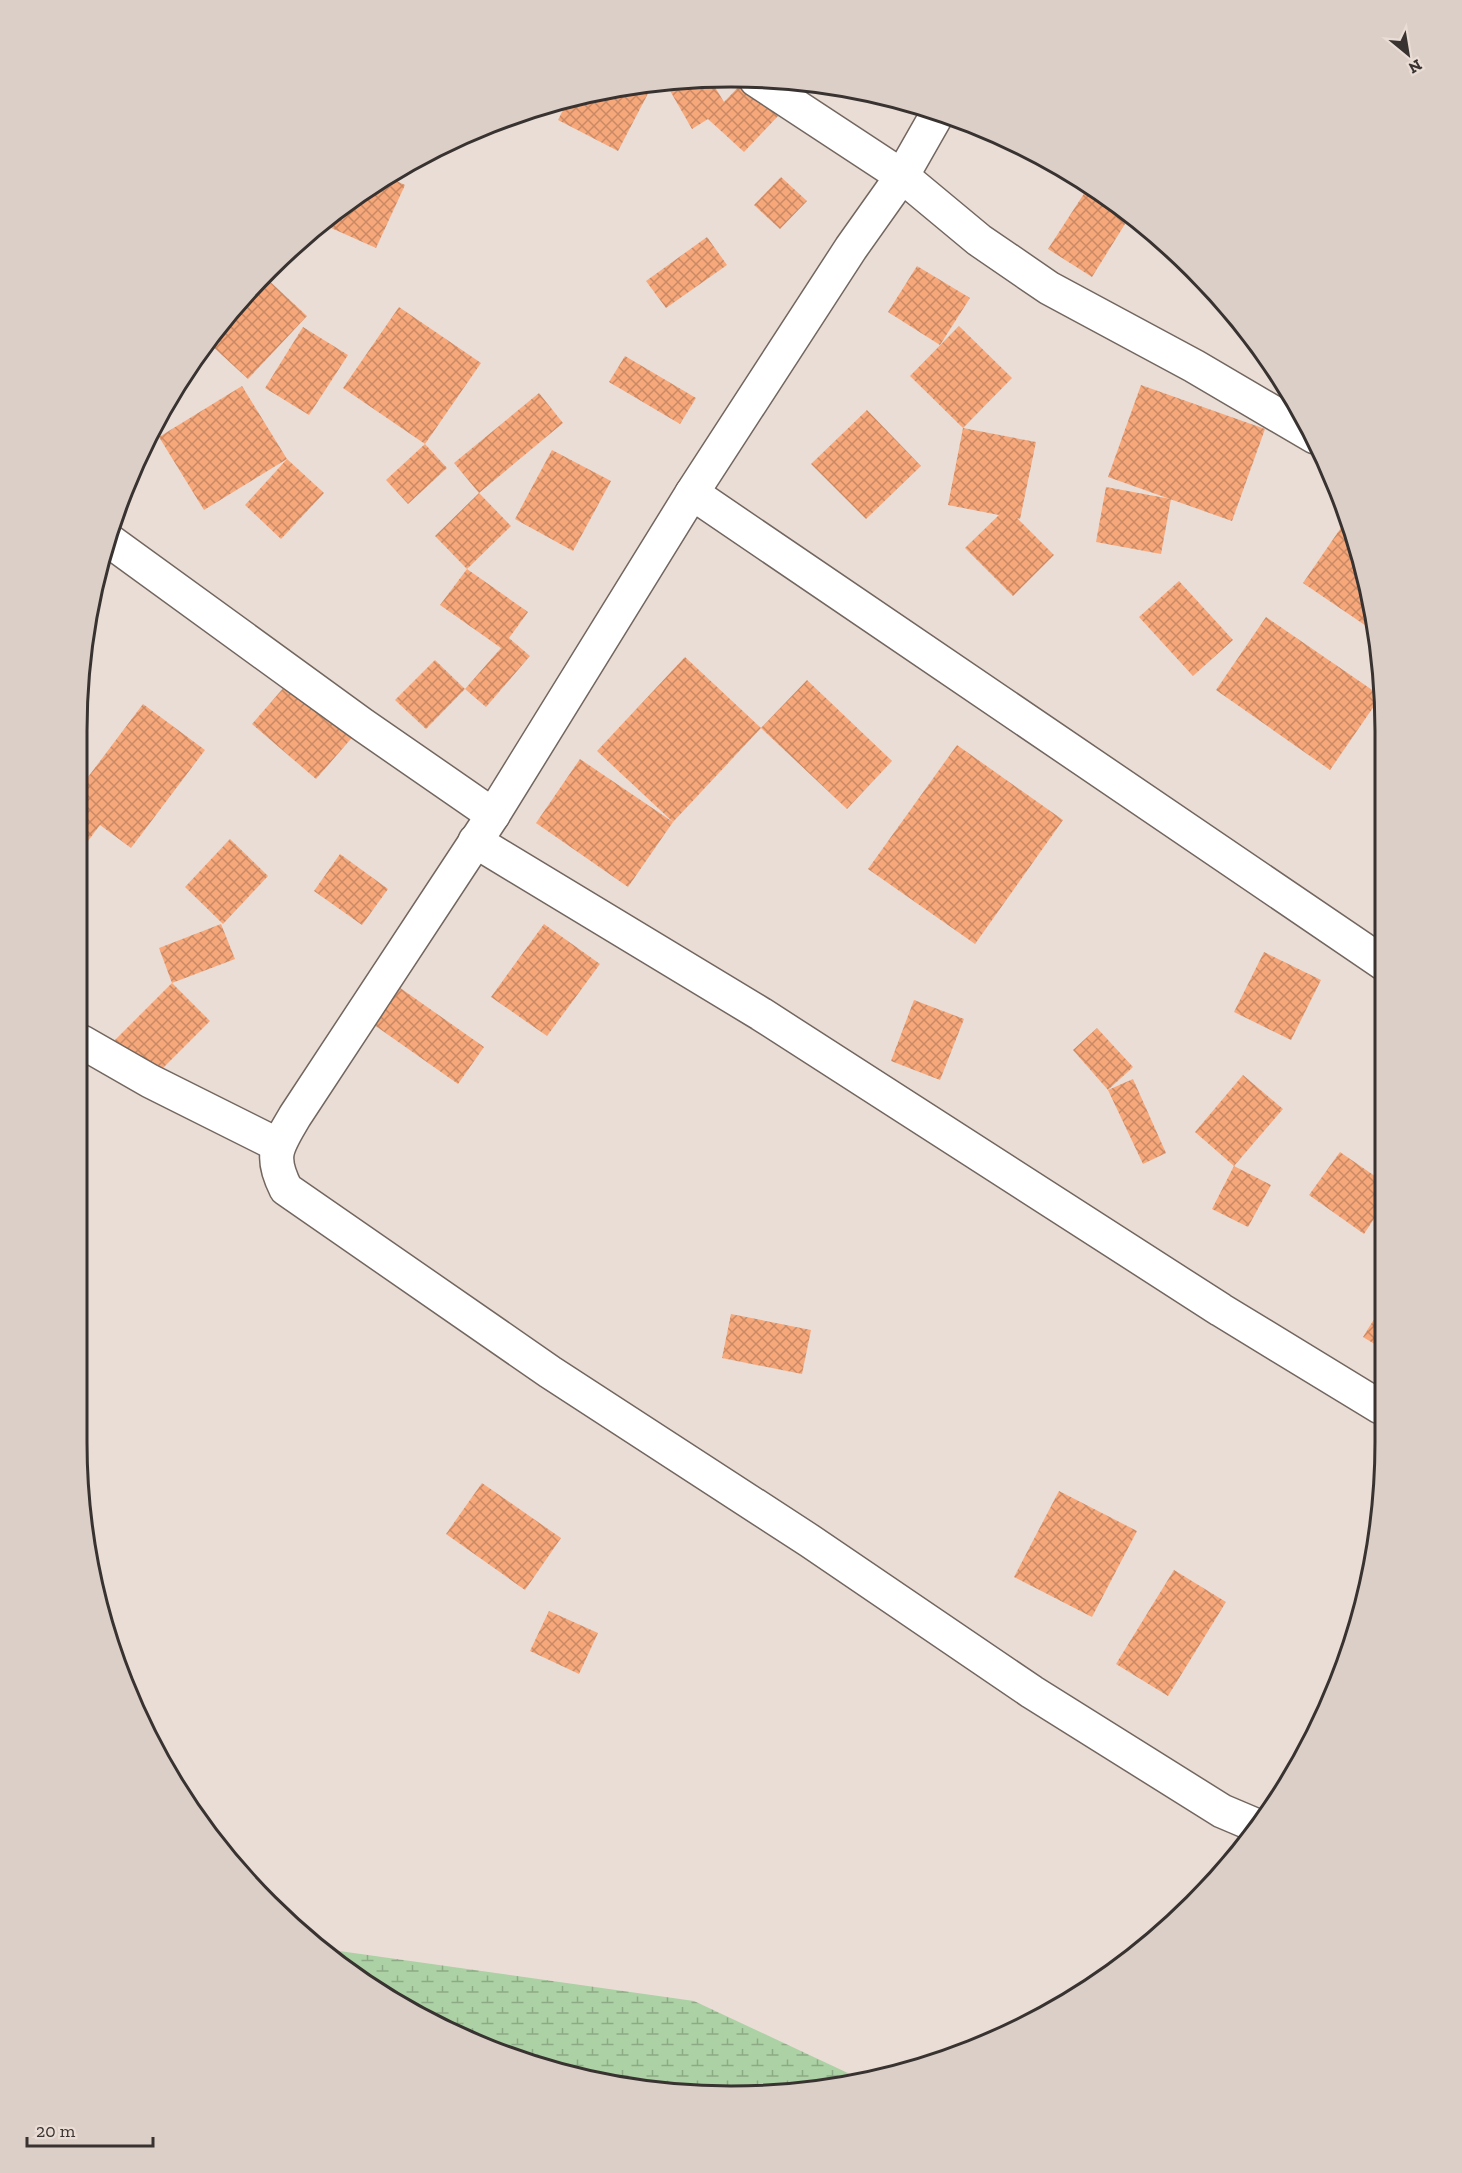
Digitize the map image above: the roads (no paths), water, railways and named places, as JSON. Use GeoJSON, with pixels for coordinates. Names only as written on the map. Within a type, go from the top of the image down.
{"type":"FeatureCollection","features":[{"type":"Feature","properties":{"kind":"street"},"geometry":{"type":"LineString","coordinates":[[768,88],[902,176],[979,240],[1049,288],[1194,366],[1299,428]]}},
{"type":"Feature","properties":{"kind":"street"},"geometry":{"type":"LineString","coordinates":[[934,120],[902,176],[850,248],[692,493],[484,828],[278,1145],[276,1168],[286,1189],[550,1372],[810,1541],[1032,1692],[1222,1811],[1250,1823]]}},
{"type":"Feature","properties":{"kind":"street"},"geometry":{"type":"LineString","coordinates":[[692,493],[1375,958]]}},
{"type":"Feature","properties":{"kind":"street"},"geometry":{"type":"LineString","coordinates":[[115,544],[363,725],[484,828],[761,1014],[1221,1310],[1375,1404]]}},
{"type":"Feature","properties":{"kind":"street"},"geometry":{"type":"LineString","coordinates":[[87,1045],[150,1082],[278,1145]]}}]}
